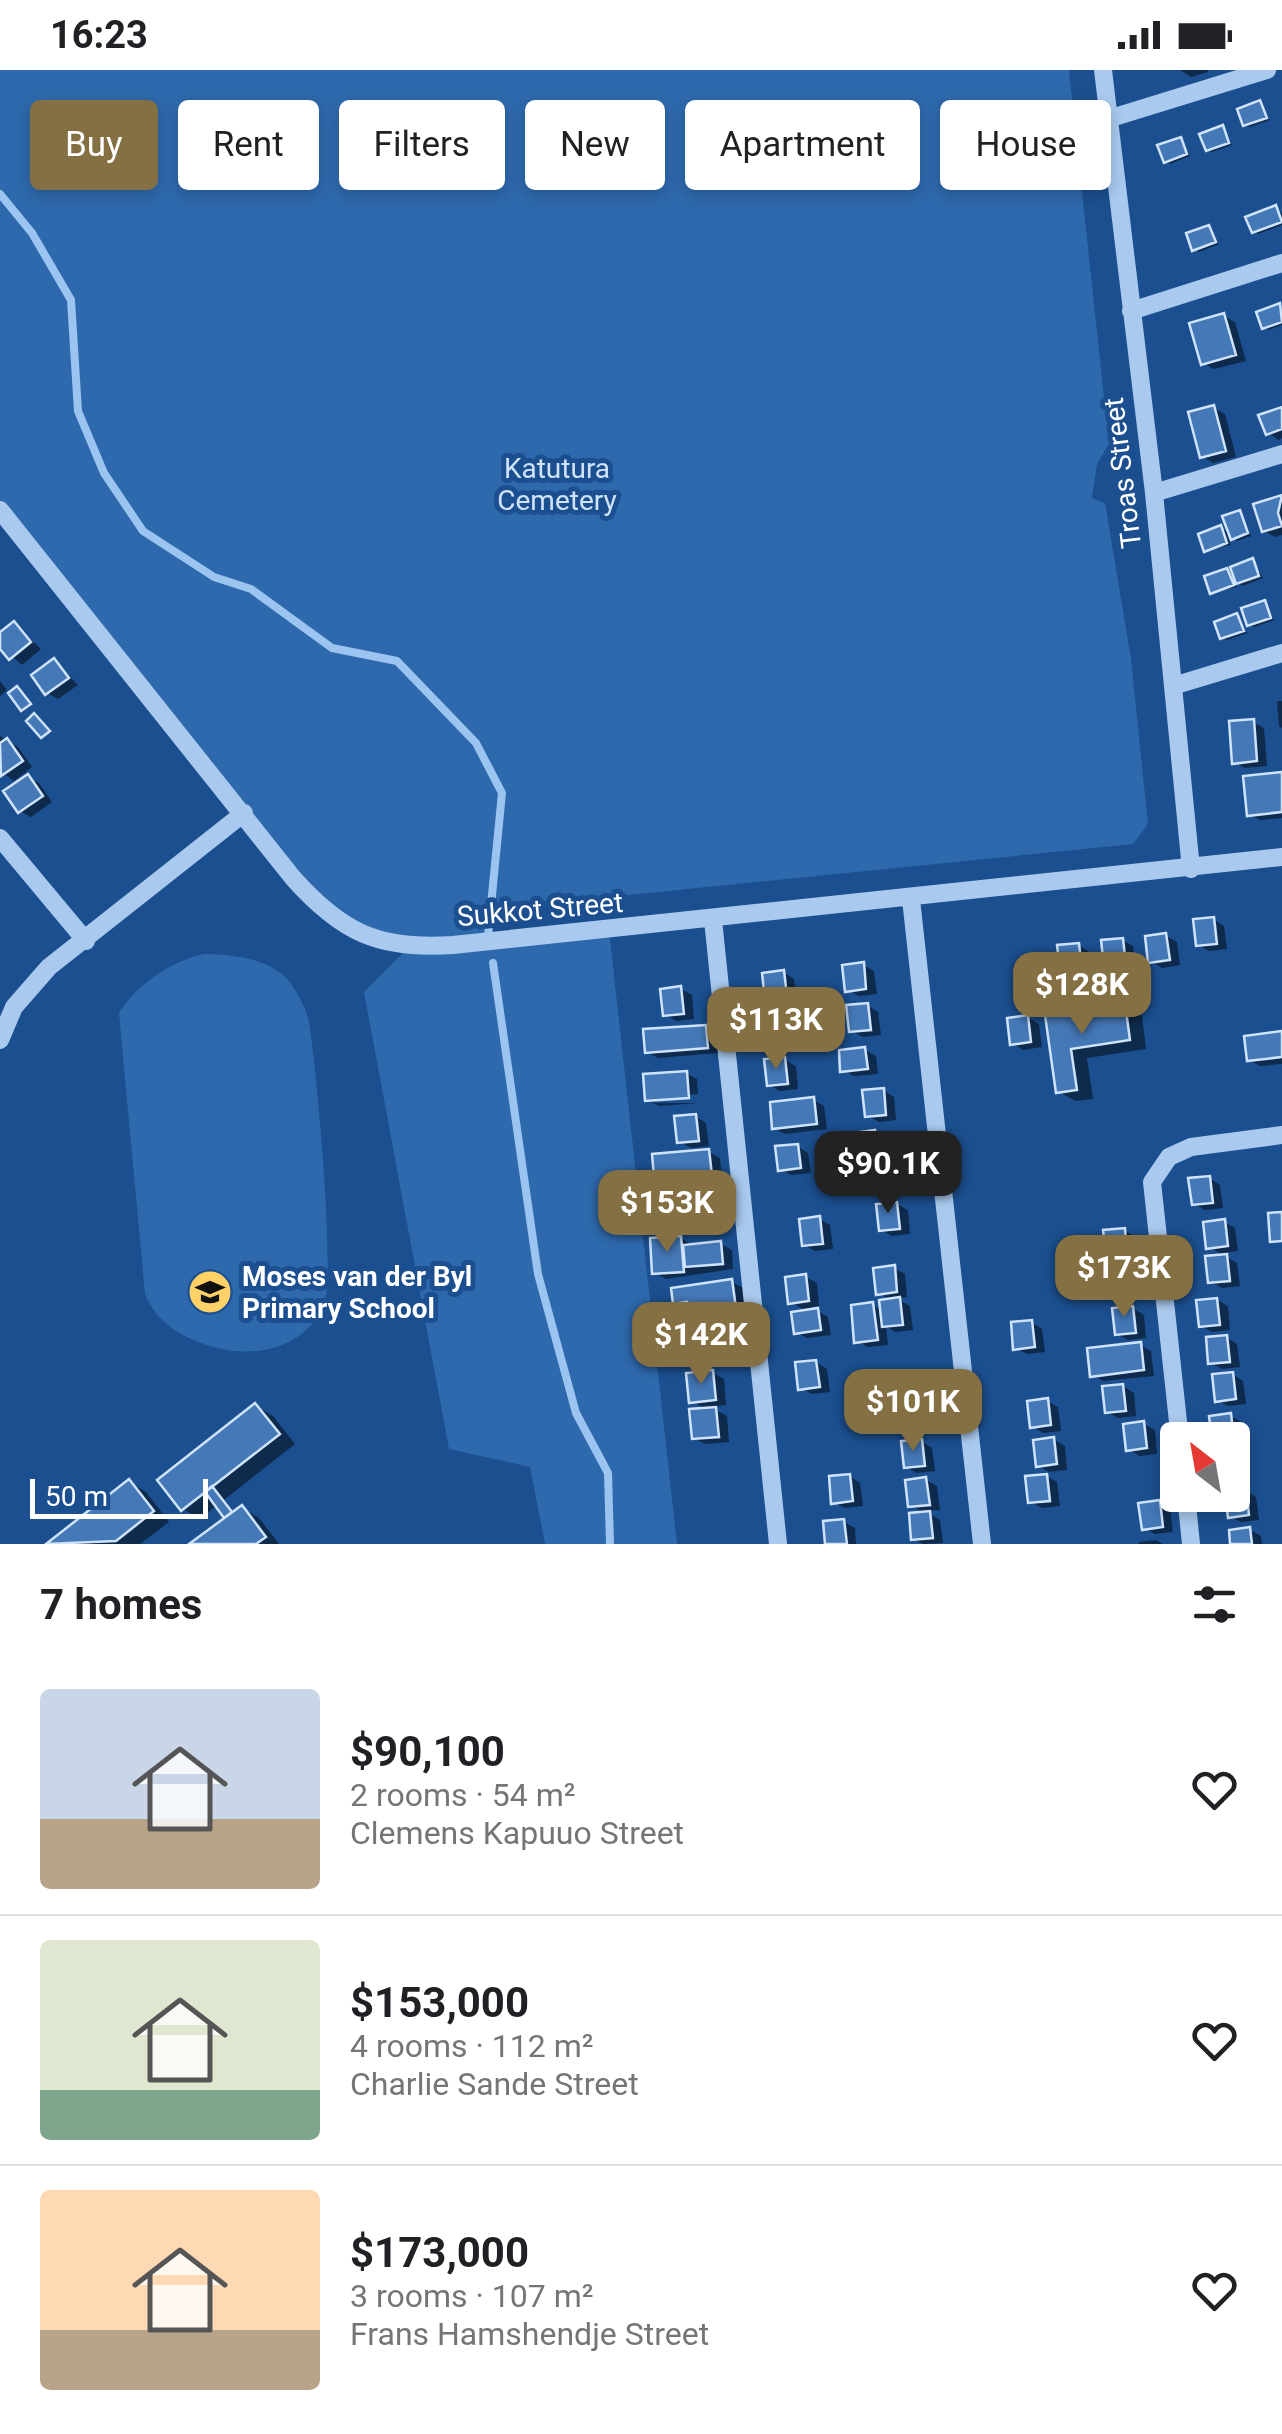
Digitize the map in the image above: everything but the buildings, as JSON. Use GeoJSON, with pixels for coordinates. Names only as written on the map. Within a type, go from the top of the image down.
{"type":"FeatureCollection","features":[{"type":"Feature","properties":{"kind":"street","name":"Troas Street"},"geometry":{"type":"LineString","coordinates":[[1103,70],[1106,100]]}},
{"type":"Feature","properties":{"kind":"street"},"geometry":{"type":"LineString","coordinates":[[1111,118],[1267,70]]}},
{"type":"Feature","properties":{"kind":"street","name":"Troas Street"},"geometry":{"type":"LineString","coordinates":[[1111,144],[1154,493],[1192,869]]}},
{"type":"Feature","properties":{"kind":"street"},"geometry":{"type":"LineString","coordinates":[[1131,311],[1282,263]]}},
{"type":"Feature","properties":{"kind":"street"},"geometry":{"type":"LineString","coordinates":[[1154,493],[1282,454]]}},
{"type":"Feature","properties":{"kind":"street","name":"Sukkot Street"},"geometry":{"type":"LineString","coordinates":[[0,510],[317,904],[371,940],[416,948],[453,946],[1192,869],[1282,856]]}},
{"type":"Feature","properties":{"kind":"street"},"geometry":{"type":"LineString","coordinates":[[1173,686],[1282,653]]}},
{"type":"Feature","properties":{"kind":"street"},"geometry":{"type":"LineString","coordinates":[[0,1040],[28,988],[244,813]]}},
{"type":"Feature","properties":{"kind":"street"},"geometry":{"type":"LineString","coordinates":[[0,838],[86,941]]}},
{"type":"Feature","properties":{"kind":"street"},"geometry":{"type":"LineString","coordinates":[[911,898],[982,1544]]}},
{"type":"Feature","properties":{"kind":"street"},"geometry":{"type":"LineString","coordinates":[[713,920],[778,1544]]}},
{"type":"Feature","properties":{"kind":"street"},"geometry":{"type":"LineString","coordinates":[[1178,1422],[1152,1182],[1169,1157],[1191,1147],[1282,1135]]}},
{"type":"Feature","properties":{"kind":"street"},"geometry":{"type":"LineString","coordinates":[[1188,1512],[1191,1544]]}},
{"type":"Feature","properties":{"kind":"green space","name":"Katutura Cemetery"},"geometry":{"type":"Polygon","coordinates":[[[0,70],[1069,70],[1072,100],[940,100],[940,190],[1082,190],[1109,444],[1097,464],[1092,498],[1105,503],[1131,659],[1148,824],[1133,844],[490,909],[488,936],[609,930],[677,1544],[545,1544],[530,1467],[449,1449],[364,992],[409,947],[340,923],[0,510],[0,70]]]}},
{"type":"Feature","properties":{"kind":"green space"},"geometry":{"type":"Polygon","coordinates":[[[204,954],[246,958],[276,970],[296,991],[309,1022],[324,1168],[327,1285],[324,1304],[305,1331],[263,1350],[230,1350],[192,1339],[164,1321],[145,1294],[119,1013],[156,975],[204,954]]]}},
{"type":"Feature","properties":{"kind":"waterway"},"geometry":{"type":"LineString","coordinates":[[0,194],[32,233],[71,300],[78,411],[104,473],[143,531],[214,577],[251,589],[332,648],[397,661],[476,743],[502,793],[488,936]]}},
{"type":"Feature","properties":{"kind":"waterway"},"geometry":{"type":"LineString","coordinates":[[493,963],[538,1274],[576,1413],[608,1473],[610,1544]]}},
{"type":"Feature","properties":{"kind":"place","name":"Moses van der Byl Primary School"},"geometry":{"type":"Point","coordinates":[210,1292]}}]}
